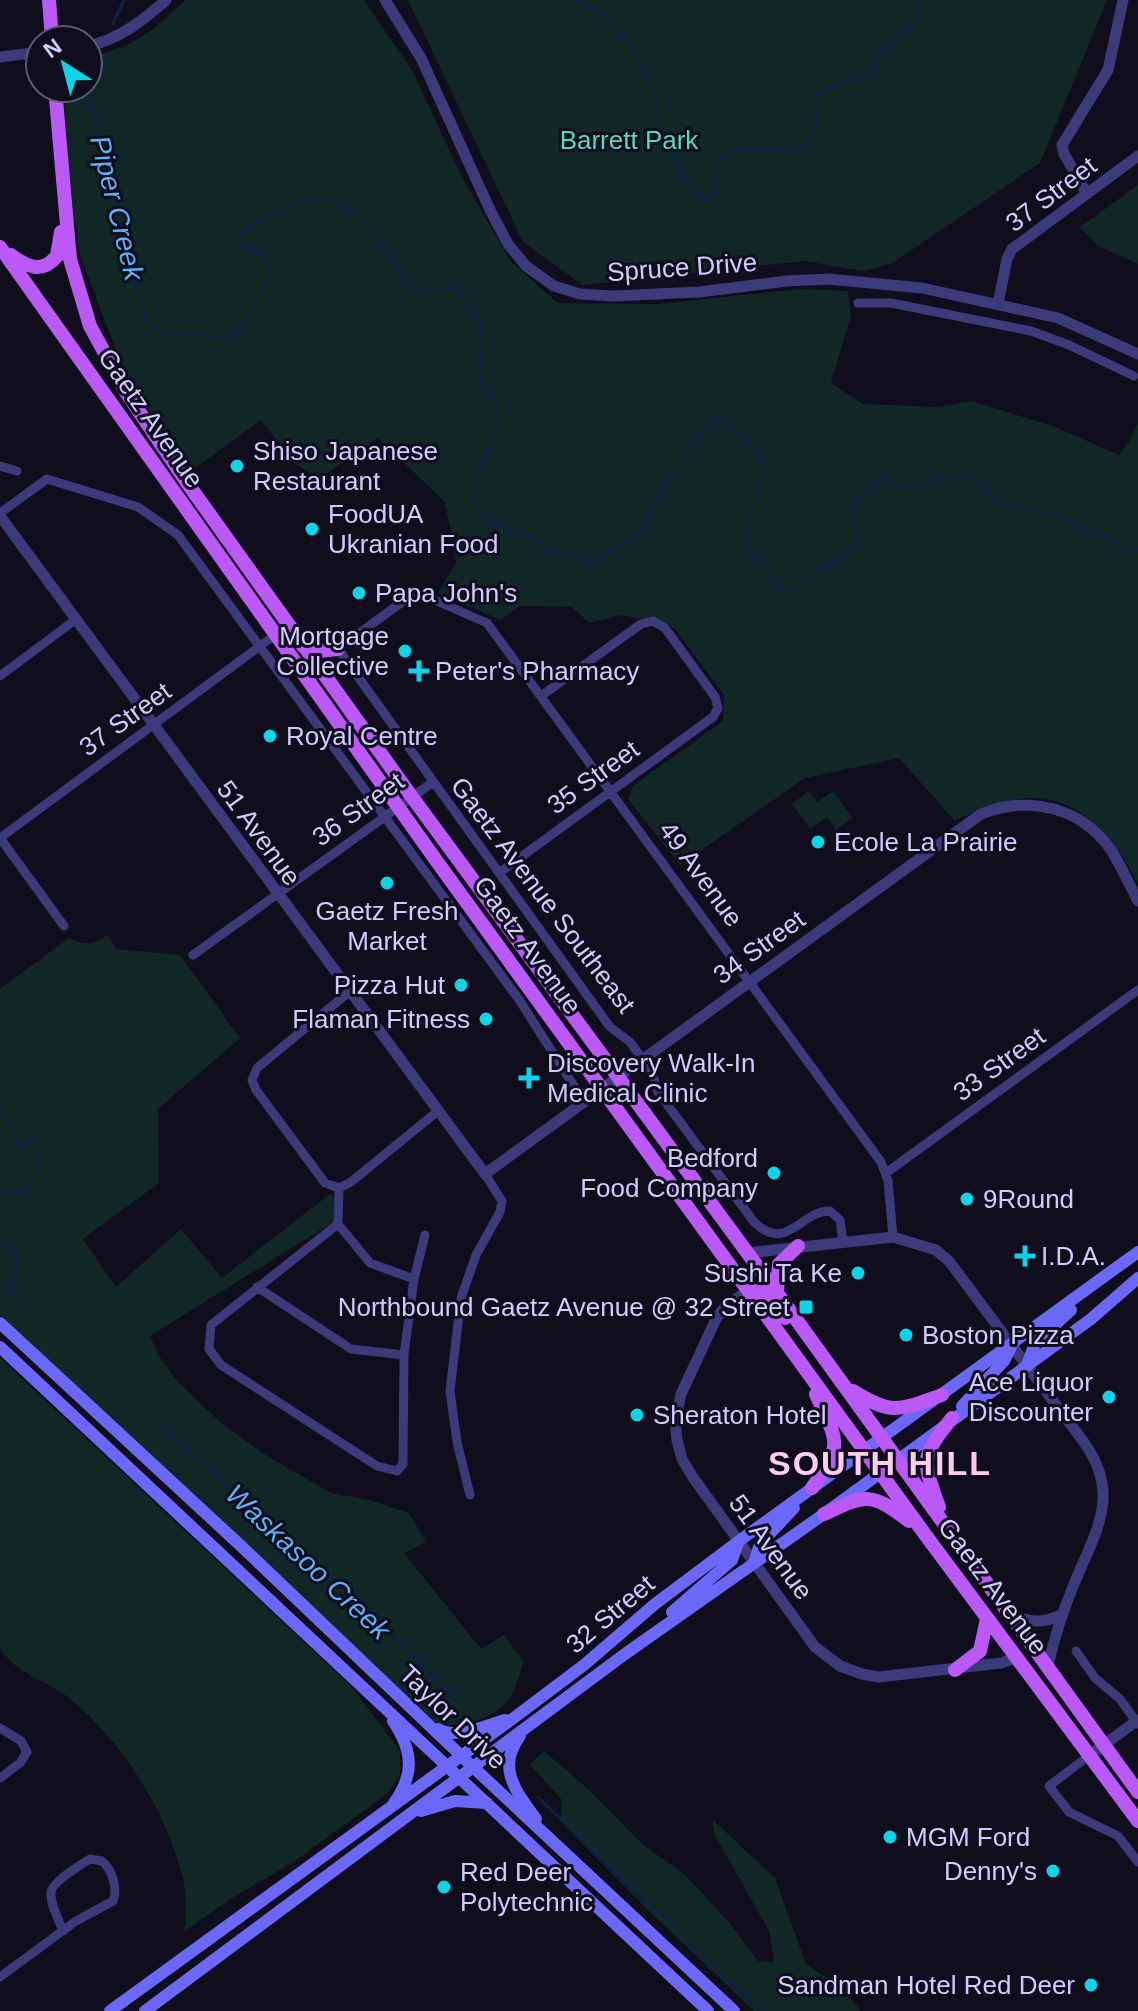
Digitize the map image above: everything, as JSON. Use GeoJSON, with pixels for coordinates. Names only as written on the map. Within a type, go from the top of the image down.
{"type":"FeatureCollection","features":[{"type":"Feature","properties":{"kind":"main road"},"geometry":{"type":"LineString","coordinates":[[49,0],[51,24]]}},
{"type":"Feature","properties":{"kind":"main road"},"geometry":{"type":"LineString","coordinates":[[0,247],[29,266],[39,268],[49,264],[60,249],[64,210],[56,104]]}},
{"type":"Feature","properties":{"kind":"main road","name":"Gaetz Avenue"},"geometry":{"type":"LineString","coordinates":[[64,210],[70,259],[90,326],[103,354],[188,484],[412,797],[846,1387],[1138,1792]]}},
{"type":"Feature","properties":{"kind":"main road","name":"Gaetz Avenue"},"geometry":{"type":"LineString","coordinates":[[0,247],[398,807],[879,1472],[1138,1821]]}},
{"type":"Feature","properties":{"kind":"main road"},"geometry":{"type":"LineString","coordinates":[[303,646],[318,651],[338,649]]}},
{"type":"Feature","properties":{"kind":"main road"},"geometry":{"type":"LineString","coordinates":[[328,679],[333,656],[338,649]]}},
{"type":"Feature","properties":{"kind":"main road"},"geometry":{"type":"LineString","coordinates":[[663,1170],[688,1190],[727,1241],[747,1253]]}},
{"type":"Feature","properties":{"kind":"main road"},"geometry":{"type":"LineString","coordinates":[[777,1293],[779,1264],[798,1246]]}},
{"type":"Feature","properties":{"kind":"main road","name":"32 Street"},"geometry":{"type":"LineString","coordinates":[[110,2011],[462,1757],[584,1665],[655,1604],[739,1541],[1138,1252]]}},
{"type":"Feature","properties":{"kind":"main road","name":"32 Street"},"geometry":{"type":"LineString","coordinates":[[145,2011],[625,1654],[824,1514],[1091,1319],[1138,1278]]}},
{"type":"Feature","properties":{"kind":"main road"},"geometry":{"type":"LineString","coordinates":[[749,1290],[765,1293],[797,1334],[819,1351]]}},
{"type":"Feature","properties":{"kind":"main road"},"geometry":{"type":"LineString","coordinates":[[1027,1365],[1035,1343],[1076,1305],[1085,1291]]}},
{"type":"Feature","properties":{"kind":"main road","name":"Taylor Drive"},"geometry":{"type":"LineString","coordinates":[[0,1323],[734,2011]]}},
{"type":"Feature","properties":{"kind":"main road"},"geometry":{"type":"LineString","coordinates":[[944,1522],[926,1468],[929,1448],[967,1399],[1004,1361],[1012,1344]]}},
{"type":"Feature","properties":{"kind":"main road","name":"Taylor Drive"},"geometry":{"type":"LineString","coordinates":[[0,1347],[708,2011]]}},
{"type":"Feature","properties":{"kind":"main road"},"geometry":{"type":"LineString","coordinates":[[754,1563],[760,1544],[812,1488],[831,1461],[836,1441],[805,1367]]}},
{"type":"Feature","properties":{"kind":"main road"},"geometry":{"type":"LineString","coordinates":[[846,1387],[887,1409],[907,1407],[942,1395]]}},
{"type":"Feature","properties":{"kind":"main road"},"geometry":{"type":"LineString","coordinates":[[824,1514],[851,1501],[872,1498],[885,1503],[924,1533]]}},
{"type":"Feature","properties":{"kind":"main road"},"geometry":{"type":"LineString","coordinates":[[625,1654],[732,1560],[739,1541]]}},
{"type":"Feature","properties":{"kind":"main road"},"geometry":{"type":"LineString","coordinates":[[955,1670],[980,1651],[987,1619]]}},
{"type":"Feature","properties":{"kind":"main road"},"geometry":{"type":"LineString","coordinates":[[1016,1658],[1025,1657],[1066,1692]]}},
{"type":"Feature","properties":{"kind":"main road"},"geometry":{"type":"LineString","coordinates":[[383,1705],[400,1732],[410,1760],[407,1782],[389,1810]]}},
{"type":"Feature","properties":{"kind":"main road"},"geometry":{"type":"LineString","coordinates":[[422,1719],[451,1734],[515,1717]]}},
{"type":"Feature","properties":{"kind":"main road"},"geometry":{"type":"LineString","coordinates":[[525,1729],[513,1746],[508,1768],[518,1793],[551,1841]]}},
{"type":"Feature","properties":{"kind":"main road"},"geometry":{"type":"LineString","coordinates":[[406,1816],[449,1802],[487,1803]]}},
{"type":"Feature","properties":{"kind":"street"},"geometry":{"type":"LineString","coordinates":[[104,42],[130,30],[166,0]]}},
{"type":"Feature","properties":{"kind":"street","name":"Spruce Drive"},"geometry":{"type":"LineString","coordinates":[[385,0],[428,71],[508,244],[526,266],[554,286],[580,294],[613,296],[699,292],[828,279],[922,288],[1058,318],[1138,354]]}},
{"type":"Feature","properties":{"kind":"street"},"geometry":{"type":"LineString","coordinates":[[1087,194],[1062,145],[1108,70],[1123,0]]}},
{"type":"Feature","properties":{"kind":"street"},"geometry":{"type":"LineString","coordinates":[[0,57],[24,54]]}},
{"type":"Feature","properties":{"kind":"street","name":"37 Street"},"geometry":{"type":"LineString","coordinates":[[994,323],[1007,259],[1012,249],[1138,156]]}},
{"type":"Feature","properties":{"kind":"street"},"geometry":{"type":"LineString","coordinates":[[858,303],[891,303],[994,323],[1061,341],[1134,376]]}},
{"type":"Feature","properties":{"kind":"street"},"geometry":{"type":"LineString","coordinates":[[0,466],[17,471]]}},
{"type":"Feature","properties":{"kind":"street"},"geometry":{"type":"LineString","coordinates":[[0,515],[47,479],[138,507],[178,535],[520,1001],[584,1102]]}},
{"type":"Feature","properties":{"kind":"street","name":"51 Avenue"},"geometry":{"type":"LineString","coordinates":[[0,515],[485,1174]]}},
{"type":"Feature","properties":{"kind":"street","name":"49 Avenue"},"geometry":{"type":"LineString","coordinates":[[338,649],[406,599],[432,599],[485,621],[886,1173],[893,1237]]}},
{"type":"Feature","properties":{"kind":"street"},"geometry":{"type":"LineString","coordinates":[[0,676],[75,620]]}},
{"type":"Feature","properties":{"kind":"street","name":"35 Street"},"geometry":{"type":"LineString","coordinates":[[499,873],[713,717],[718,708],[715,697],[665,628],[653,621],[641,624],[541,696]]}},
{"type":"Feature","properties":{"kind":"street","name":"37 Street"},"geometry":{"type":"LineString","coordinates":[[0,838],[275,635]]}},
{"type":"Feature","properties":{"kind":"street","name":"Gaetz Avenue Southeast"},"geometry":{"type":"LineString","coordinates":[[338,649],[610,1027],[628,1040],[654,1074],[658,1092],[758,1226],[784,1233],[821,1211],[830,1211],[840,1220],[843,1242]]}},
{"type":"Feature","properties":{"kind":"street","name":"36 Street"},"geometry":{"type":"LineString","coordinates":[[193,955],[433,782]]}},
{"type":"Feature","properties":{"kind":"street","name":"34 Street"},"geometry":{"type":"LineString","coordinates":[[485,1174],[981,814],[1005,806],[1028,804],[1046,806],[1074,817],[1095,832],[1111,851],[1138,901]]}},
{"type":"Feature","properties":{"kind":"street"},"geometry":{"type":"LineString","coordinates":[[0,838],[64,926]]}},
{"type":"Feature","properties":{"kind":"street","name":"33 Street"},"geometry":{"type":"LineString","coordinates":[[886,1173],[1138,990]]}},
{"type":"Feature","properties":{"kind":"street"},"geometry":{"type":"LineString","coordinates":[[349,992],[255,1070],[252,1080],[256,1090],[325,1183],[339,1188],[351,1182],[438,1111]]}},
{"type":"Feature","properties":{"kind":"street"},"geometry":{"type":"LineString","coordinates":[[470,1495],[457,1442],[450,1391],[461,1298],[476,1255],[500,1212],[502,1201],[485,1174]]}},
{"type":"Feature","properties":{"kind":"street"},"geometry":{"type":"LineString","coordinates":[[339,1188],[338,1224],[370,1263],[414,1279]]}},
{"type":"Feature","properties":{"kind":"street"},"geometry":{"type":"LineString","coordinates":[[338,1224],[211,1325],[209,1349],[221,1365],[377,1466],[397,1471],[403,1464],[404,1355],[414,1279],[425,1235]]}},
{"type":"Feature","properties":{"kind":"street"},"geometry":{"type":"LineString","coordinates":[[747,1253],[893,1237],[936,1250],[949,1261],[1091,1452],[1103,1483],[1104,1507],[1054,1637],[1048,1666]]}},
{"type":"Feature","properties":{"kind":"street"},"geometry":{"type":"LineString","coordinates":[[257,1287],[351,1349],[404,1355]]}},
{"type":"Feature","properties":{"kind":"street","name":"51 Avenue"},"geometry":{"type":"LineString","coordinates":[[749,1290],[726,1306],[717,1317],[681,1394],[675,1421],[679,1449],[686,1467],[754,1563],[815,1647],[840,1666],[878,1677],[955,1670],[1016,1658]]}},
{"type":"Feature","properties":{"kind":"street"},"geometry":{"type":"LineString","coordinates":[[1012,1616],[1047,1622],[1063,1614]]}},
{"type":"Feature","properties":{"kind":"street"},"geometry":{"type":"LineString","coordinates":[[1076,1651],[1095,1678],[1120,1699],[1137,1722],[1049,1786],[1069,1812],[1114,1833],[1138,1862]]}},
{"type":"Feature","properties":{"kind":"street"},"geometry":{"type":"LineString","coordinates":[[0,1728],[21,1741],[27,1752],[20,1763],[0,1778]]}},
{"type":"Feature","properties":{"kind":"street"},"geometry":{"type":"LineString","coordinates":[[0,1977],[115,1898],[109,1869],[102,1861],[90,1859],[51,1889],[63,1931]]}},
{"type":"Feature","properties":{"kind":"green space"},"geometry":{"type":"Polygon","coordinates":[[[185,0],[364,0],[413,72],[462,177],[511,262],[558,303],[656,304],[801,289],[848,291],[851,315],[831,383],[863,404],[937,407],[971,401],[1053,426],[1119,455],[1138,424],[1138,884],[1107,837],[1094,823],[1063,803],[1045,799],[1017,799],[954,820],[899,758],[805,778],[680,865],[628,799],[633,786],[723,721],[724,695],[675,629],[657,618],[621,615],[589,623],[572,607],[520,606],[501,620],[438,593],[456,563],[444,501],[378,438],[319,479],[293,462],[261,420],[188,473],[124,371],[80,255],[68,166],[66,104],[104,104],[104,53],[141,37],[185,0]]]}},
{"type":"Feature","properties":{"kind":"green space","name":"Barrett Park"},"geometry":{"type":"Polygon","coordinates":[[[408,0],[1107,0],[1040,163],[891,264],[863,271],[804,261],[583,285],[523,242],[408,0]]]}},
{"type":"Feature","properties":{"kind":"green space"},"geometry":{"type":"Polygon","coordinates":[[[1138,185],[1138,264],[1098,246],[1080,227],[1138,185]]]}},
{"type":"Feature","properties":{"kind":"green space"},"geometry":{"type":"Polygon","coordinates":[[[809,791],[817,802],[833,791],[853,818],[836,830],[827,817],[810,829],[792,804],[809,791]]]}},
{"type":"Feature","properties":{"kind":"green space"},"geometry":{"type":"Polygon","coordinates":[[[107,935],[117,949],[180,955],[240,1038],[158,1109],[159,1183],[83,1239],[116,1287],[181,1229],[222,1278],[330,1194],[333,1196],[335,1221],[150,1336],[159,1356],[178,1382],[221,1423],[267,1456],[331,1493],[369,1500],[409,1513],[426,1542],[404,1553],[481,1649],[504,1635],[524,1662],[509,1699],[491,1715],[463,1724],[435,1722],[0,1315],[0,989],[69,938],[88,943],[107,935]]]}},
{"type":"Feature","properties":{"kind":"green space"},"geometry":{"type":"Polygon","coordinates":[[[0,1358],[351,1686],[400,1751],[400,1774],[388,1793],[295,1861],[232,1898],[185,1931],[185,1890],[175,1851],[139,1778],[87,1714],[68,1697],[13,1663],[0,1647],[0,1358]]]}},
{"type":"Feature","properties":{"kind":"green space"},"geometry":{"type":"Polygon","coordinates":[[[544,1751],[590,1791],[642,1844],[684,1874],[730,1923],[758,1961],[774,1962],[769,1931],[714,1834],[713,1820],[775,1878],[806,1964],[840,1987],[861,2011],[754,2011],[561,1822],[562,1800],[530,1765],[544,1751]]]}},
{"type":"Feature","properties":{"kind":"waterway","name":"Piper Creek"},"geometry":{"type":"LineString","coordinates":[[113,23],[124,0]]}},
{"type":"Feature","properties":{"kind":"waterway","name":"Waskasoo Creek"},"geometry":{"type":"LineString","coordinates":[[573,0],[600,11],[630,43],[653,89],[664,134],[688,184],[708,199],[716,193],[717,159],[736,149],[799,150],[814,134],[820,95],[840,81],[857,80],[873,72],[882,50],[921,20],[920,0]]}},
{"type":"Feature","properties":{"kind":"waterway","name":"Piper Creek"},"geometry":{"type":"LineString","coordinates":[[106,56],[106,65],[93,85],[91,104],[119,210],[120,241],[149,323],[162,332],[172,334],[228,339],[235,336],[247,321],[269,273],[263,256],[239,244],[239,235],[262,219],[307,201],[324,200],[352,211],[374,234],[413,289],[429,292],[455,287],[479,321],[483,349],[479,362],[483,388],[496,401],[499,413],[494,438],[473,482],[473,497],[489,523],[529,536],[550,551],[580,557],[594,565],[618,545],[634,539],[644,528],[667,481],[695,441],[718,418],[728,423],[764,460],[755,506],[745,518],[744,529],[754,558],[769,567],[774,585],[783,591],[795,589],[851,549],[859,535],[853,517],[853,504],[880,477],[903,487],[911,487],[941,478],[964,476],[980,483],[996,502],[1053,515],[1085,531],[1104,535],[1126,551],[1138,549]]}},
{"type":"Feature","properties":{"kind":"waterway","name":"Waskasoo Creek"},"geometry":{"type":"LineString","coordinates":[[0,1107],[21,1146],[35,1140],[39,1153],[35,1176],[26,1189],[18,1194],[0,1194]]}},
{"type":"Feature","properties":{"kind":"waterway","name":"Waskasoo Creek"},"geometry":{"type":"LineString","coordinates":[[0,1240],[13,1249],[18,1260],[9,1286],[18,1298]]}},
{"type":"Feature","properties":{"kind":"waterway","name":"Waskasoo Creek"},"geometry":{"type":"LineString","coordinates":[[161,1425],[371,1615],[456,1699]]}},
{"type":"Feature","properties":{"kind":"waterway","name":"Waskasoo Creek"},"geometry":{"type":"LineString","coordinates":[[538,1797],[647,1903],[668,1919],[705,1960],[765,2011]]}},
{"type":"Feature","properties":{"kind":"place","name":"Shiso Japanese Restaurant"},"geometry":{"type":"Point","coordinates":[237,466]}},
{"type":"Feature","properties":{"kind":"place","name":"FoodUA Ukranian Food"},"geometry":{"type":"Point","coordinates":[312,529]}},
{"type":"Feature","properties":{"kind":"place","name":"Papa John's"},"geometry":{"type":"Point","coordinates":[359,593]}},
{"type":"Feature","properties":{"kind":"place","name":"Mortgage Collective"},"geometry":{"type":"Point","coordinates":[405,651]}},
{"type":"Feature","properties":{"kind":"place","name":"Peter's Pharmacy"},"geometry":{"type":"Point","coordinates":[419,671]}},
{"type":"Feature","properties":{"kind":"place","name":"Royal Centre"},"geometry":{"type":"Point","coordinates":[270,736]}},
{"type":"Feature","properties":{"kind":"place","name":"Ecole La Prairie"},"geometry":{"type":"Point","coordinates":[818,842]}},
{"type":"Feature","properties":{"kind":"place","name":"Gaetz Fresh Market"},"geometry":{"type":"Point","coordinates":[387,883]}},
{"type":"Feature","properties":{"kind":"place","name":"Pizza Hut"},"geometry":{"type":"Point","coordinates":[461,985]}},
{"type":"Feature","properties":{"kind":"place","name":"Flaman Fitness"},"geometry":{"type":"Point","coordinates":[486,1019]}},
{"type":"Feature","properties":{"kind":"place","name":"Discovery Walk-In Medical Clinic"},"geometry":{"type":"Point","coordinates":[529,1078]}},
{"type":"Feature","properties":{"kind":"place","name":"Bedford Food Company"},"geometry":{"type":"Point","coordinates":[774,1173]}},
{"type":"Feature","properties":{"kind":"place","name":"9Round"},"geometry":{"type":"Point","coordinates":[967,1199]}},
{"type":"Feature","properties":{"kind":"place","name":"I.D.A."},"geometry":{"type":"Point","coordinates":[1025,1256]}},
{"type":"Feature","properties":{"kind":"place","name":"Sushi Ta Ke"},"geometry":{"type":"Point","coordinates":[858,1273]}},
{"type":"Feature","properties":{"kind":"place","name":"Northbound Gaetz Avenue @ 32 Street"},"geometry":{"type":"Point","coordinates":[806,1307]}},
{"type":"Feature","properties":{"kind":"place","name":"Boston Pizza"},"geometry":{"type":"Point","coordinates":[906,1335]}},
{"type":"Feature","properties":{"kind":"place","name":"Ace Liquor Discounter"},"geometry":{"type":"Point","coordinates":[1109,1397]}},
{"type":"Feature","properties":{"kind":"place","name":"Sheraton Hotel"},"geometry":{"type":"Point","coordinates":[637,1415]}},
{"type":"Feature","properties":{"kind":"place","name":"MGM Ford"},"geometry":{"type":"Point","coordinates":[890,1837]}},
{"type":"Feature","properties":{"kind":"place","name":"Denny's"},"geometry":{"type":"Point","coordinates":[1053,1871]}},
{"type":"Feature","properties":{"kind":"place","name":"Red Deer Polytechnic"},"geometry":{"type":"Point","coordinates":[444,1887]}},
{"type":"Feature","properties":{"kind":"place","name":"Sandman Hotel Red Deer"},"geometry":{"type":"Point","coordinates":[1091,1985]}},
{"type":"Feature","properties":{"kind":"district","name":"SOUTH HILL"},"geometry":{"type":"Point","coordinates":[880,1463]}}]}
